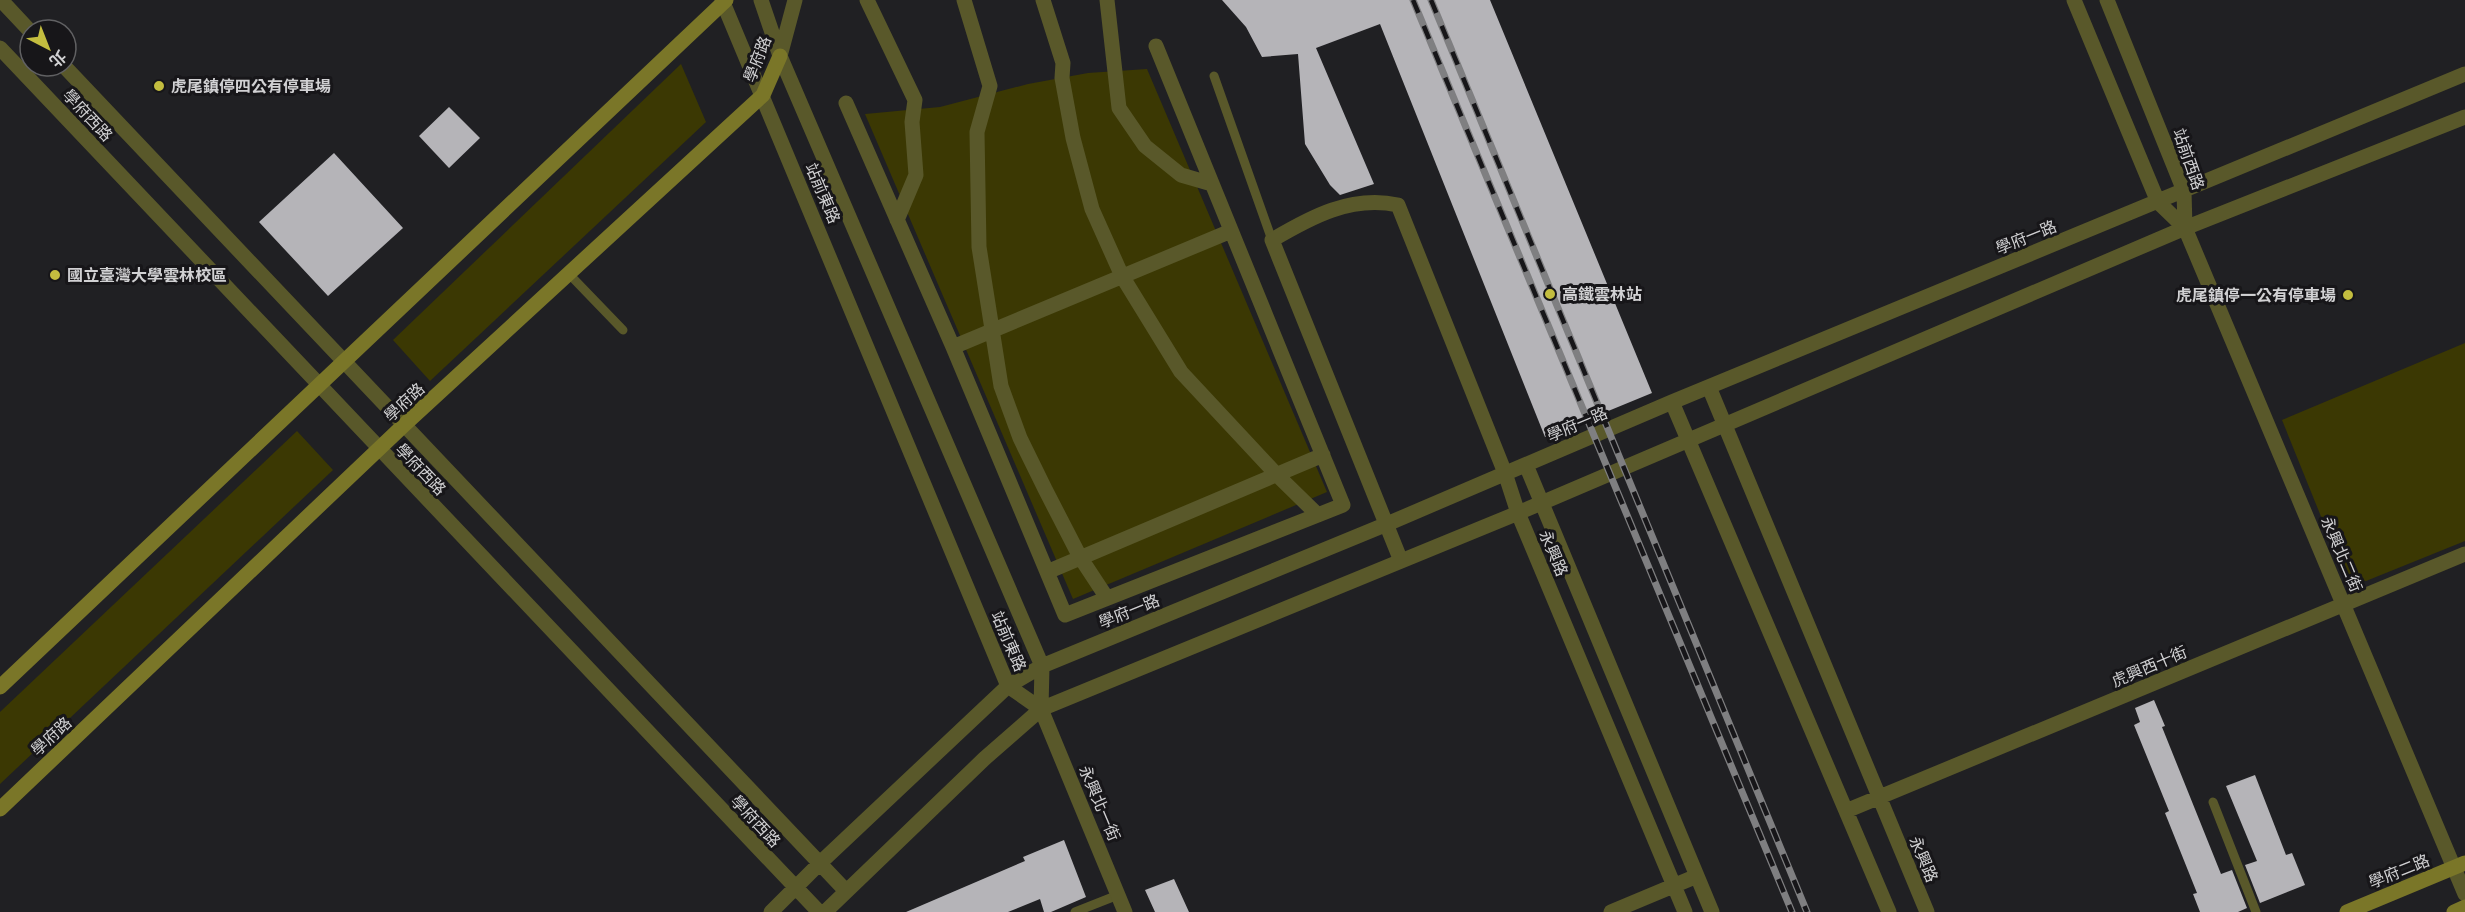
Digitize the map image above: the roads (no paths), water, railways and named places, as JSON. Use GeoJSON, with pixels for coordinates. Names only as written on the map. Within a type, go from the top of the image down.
{"type":"FeatureCollection","features":[{"type":"Feature","properties":{"kind":"street"},"geometry":{"type":"LineString","coordinates":[[1,0],[18,18]]}},
{"type":"Feature","properties":{"kind":"street","name":"站前東路"},"geometry":{"type":"LineString","coordinates":[[761,0],[780,56],[1042,666],[1041,709]]}},
{"type":"Feature","properties":{"kind":"street","name":"學府路"},"geometry":{"type":"LineString","coordinates":[[0,809],[404,425],[763,95],[780,56],[795,0]]}},
{"type":"Feature","properties":{"kind":"street"},"geometry":{"type":"LineString","coordinates":[[867,0],[915,100],[912,122],[916,175],[897,220]]}},
{"type":"Feature","properties":{"kind":"street"},"geometry":{"type":"LineString","coordinates":[[964,0],[990,86],[977,132],[979,247],[1001,386],[1020,438],[1080,557],[1107,598]]}},
{"type":"Feature","properties":{"kind":"street"},"geometry":{"type":"LineString","coordinates":[[1043,0],[1063,63],[1062,78],[1073,138],[1092,209],[1122,276],[1181,372],[1277,475],[1318,515]]}},
{"type":"Feature","properties":{"kind":"street"},"geometry":{"type":"LineString","coordinates":[[1107,0],[1112,64],[1119,108],[1145,146],[1181,175],[1212,184]]}},
{"type":"Feature","properties":{"kind":"street"},"geometry":{"type":"LineString","coordinates":[[2074,0],[2158,202],[2186,228]]}},
{"type":"Feature","properties":{"kind":"street","name":"站前西路"},"geometry":{"type":"LineString","coordinates":[[2107,0],[2184,191],[2186,228]]}},
{"type":"Feature","properties":{"kind":"street"},"geometry":{"type":"LineString","coordinates":[[0,687],[724,1]]}},
{"type":"Feature","properties":{"kind":"street","name":"站前東路"},"geometry":{"type":"LineString","coordinates":[[724,1],[1008,686],[1041,709]]}},
{"type":"Feature","properties":{"kind":"street"},"geometry":{"type":"LineString","coordinates":[[846,104],[953,347],[1065,615],[1343,505],[1156,46]]}},
{"type":"Feature","properties":{"kind":"street","name":"學府西路"},"geometry":{"type":"LineString","coordinates":[[0,48],[819,912]]}},
{"type":"Feature","properties":{"kind":"street","name":"學府一路"},"geometry":{"type":"LineString","coordinates":[[771,912],[1008,686],[1042,666],[2465,74]]}},
{"type":"Feature","properties":{"kind":"street","name":"學府西路"},"geometry":{"type":"LineString","coordinates":[[74,78],[846,891]]}},
{"type":"Feature","properties":{"kind":"street"},"geometry":{"type":"LineString","coordinates":[[825,912],[984,759],[1041,709],[1518,513],[1688,438],[2186,228],[2465,117]]}},
{"type":"Feature","properties":{"kind":"street","name":"永興路"},"geometry":{"type":"LineString","coordinates":[[1272,240],[1307,219],[1343,207],[1377,201],[1398,205],[1505,473],[1518,513],[1685,912]]}},
{"type":"Feature","properties":{"kind":"street","name":"永興北二街"},"geometry":{"type":"LineString","coordinates":[[2186,228],[2344,604],[2459,866],[2465,894]]}},
{"type":"Feature","properties":{"kind":"street"},"geometry":{"type":"LineString","coordinates":[[953,347],[1231,231]]}},
{"type":"Feature","properties":{"kind":"street"},"geometry":{"type":"LineString","coordinates":[[1272,240],[1401,561]]}},
{"type":"Feature","properties":{"kind":"street","name":"永興路"},"geometry":{"type":"LineString","coordinates":[[1709,387],[1927,912]]}},
{"type":"Feature","properties":{"kind":"street"},"geometry":{"type":"LineString","coordinates":[[1672,402],[1889,912]]}},
{"type":"Feature","properties":{"kind":"street"},"geometry":{"type":"LineString","coordinates":[[1047,572],[1323,455]]}},
{"type":"Feature","properties":{"kind":"street","name":"永興路"},"geometry":{"type":"LineString","coordinates":[[1526,465],[1712,912]]}},
{"type":"Feature","properties":{"kind":"street","name":"虎興西十街"},"geometry":{"type":"LineString","coordinates":[[1846,811],[2465,554]]}},
{"type":"Feature","properties":{"kind":"street","name":"永興北一街"},"geometry":{"type":"LineString","coordinates":[[1041,709],[1125,912]]}},
{"type":"Feature","properties":{"kind":"street","name":"學府二路"},"geometry":{"type":"LineString","coordinates":[[2347,912],[2459,866]]}},
{"type":"Feature","properties":{"kind":"street"},"geometry":{"type":"LineString","coordinates":[[1611,912],[1697,876]]}},
{"type":"Feature","properties":{"kind":"street"},"geometry":{"type":"LineString","coordinates":[[2454,912],[2465,908]]}},
{"type":"Feature","properties":{"kind":"lane"},"geometry":{"type":"LineString","coordinates":[[1214,76],[1272,240]]}},
{"type":"Feature","properties":{"kind":"lane"},"geometry":{"type":"LineString","coordinates":[[569,273],[623,330]]}},
{"type":"Feature","properties":{"kind":"lane"},"geometry":{"type":"LineString","coordinates":[[2213,802],[2256,912]]}},
{"type":"Feature","properties":{"kind":"lane"},"geometry":{"type":"LineString","coordinates":[[1075,912],[1118,895]]}},
{"type":"Feature","properties":{"kind":"railway"},"geometry":{"type":"LineString","coordinates":[[1413,0],[1792,912]]}},
{"type":"Feature","properties":{"kind":"railway"},"geometry":{"type":"LineString","coordinates":[[1431,0],[1807,912]]}},
{"type":"Feature","properties":{"kind":"place","name":"虎尾鎮停四公有停車場"},"geometry":{"type":"Point","coordinates":[159,86]}},
{"type":"Feature","properties":{"kind":"place","name":"國立臺灣大學雲林校區"},"geometry":{"type":"Point","coordinates":[55,275]}},
{"type":"Feature","properties":{"kind":"place","name":"高鐵雲林站"},"geometry":{"type":"Point","coordinates":[1550,294]}},
{"type":"Feature","properties":{"kind":"place","name":"虎尾鎮停一公有停車場"},"geometry":{"type":"Point","coordinates":[2348,295]}}]}
